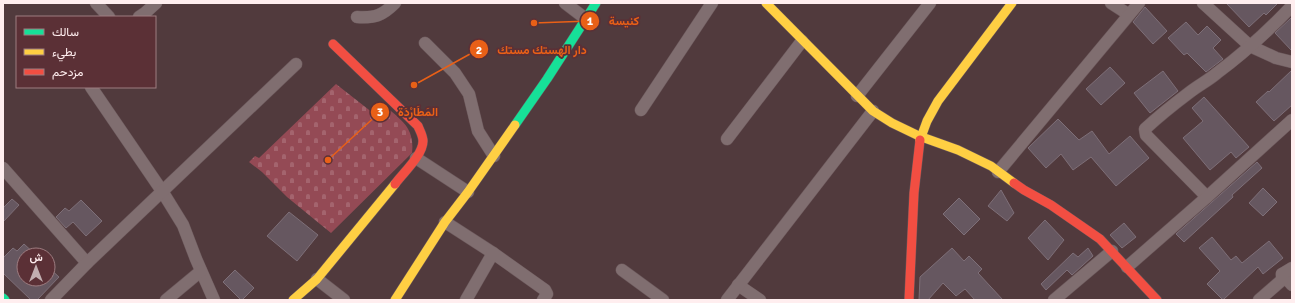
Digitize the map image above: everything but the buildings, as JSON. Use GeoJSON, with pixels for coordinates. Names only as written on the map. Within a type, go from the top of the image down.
{"type":"FeatureCollection","features":[{"type":"Feature","properties":{"kind":"street"},"geometry":{"type":"LineString","coordinates":[[96,3],[108,16]]}},
{"type":"Feature","properties":{"kind":"street"},"geometry":{"type":"LineString","coordinates":[[140,16],[156,3]]}},
{"type":"Feature","properties":{"kind":"street"},"geometry":{"type":"LineString","coordinates":[[357,17],[369,18],[380,15],[387,11],[395,3]]}},
{"type":"Feature","properties":{"kind":"street"},"geometry":{"type":"LineString","coordinates":[[565,3],[586,19]]}},
{"type":"Feature","properties":{"kind":"street"},"geometry":{"type":"LineString","coordinates":[[395,300],[445,222],[494,156],[547,79],[596,3]]}},
{"type":"Feature","properties":{"kind":"street"},"geometry":{"type":"LineString","coordinates":[[641,110],[712,3]]}},
{"type":"Feature","properties":{"kind":"street"},"geometry":{"type":"LineString","coordinates":[[766,3],[873,111],[892,123],[958,150],[991,166],[1024,190],[1051,205],[1100,239],[1157,300]]}},
{"type":"Feature","properties":{"kind":"street"},"geometry":{"type":"LineString","coordinates":[[857,96],[930,3]]}},
{"type":"Feature","properties":{"kind":"street"},"geometry":{"type":"LineString","coordinates":[[909,300],[916,160],[921,136],[938,101],[1012,3]]}},
{"type":"Feature","properties":{"kind":"street"},"geometry":{"type":"LineString","coordinates":[[1112,3],[1128,14]]}},
{"type":"Feature","properties":{"kind":"street"},"geometry":{"type":"LineString","coordinates":[[998,172],[1128,14],[1139,3]]}},
{"type":"Feature","properties":{"kind":"street"},"geometry":{"type":"LineString","coordinates":[[1203,3],[1250,46],[1276,58],[1292,62]]}},
{"type":"Feature","properties":{"kind":"street"},"geometry":{"type":"LineString","coordinates":[[1207,197],[1146,135],[1146,129],[1190,92],[1217,74],[1250,46],[1292,6]]}},
{"type":"Feature","properties":{"kind":"street"},"geometry":{"type":"LineString","coordinates":[[727,139],[802,41]]}},
{"type":"Feature","properties":{"kind":"street"},"geometry":{"type":"LineString","coordinates":[[425,43],[455,73],[469,94],[478,131],[494,156]]}},
{"type":"Feature","properties":{"kind":"street"},"geometry":{"type":"LineString","coordinates":[[293,300],[317,279],[422,149],[423,137],[418,126],[333,44]]}},
{"type":"Feature","properties":{"kind":"street"},"geometry":{"type":"LineString","coordinates":[[51,300],[87,263],[296,64]]}},
{"type":"Feature","properties":{"kind":"street"},"geometry":{"type":"LineString","coordinates":[[92,88],[162,191],[183,225],[214,300]]}},
{"type":"Feature","properties":{"kind":"street"},"geometry":{"type":"LineString","coordinates":[[727,300],[873,111]]}},
{"type":"Feature","properties":{"kind":"street"},"geometry":{"type":"LineString","coordinates":[[1127,267],[1292,120]]}},
{"type":"Feature","properties":{"kind":"street"},"geometry":{"type":"LineString","coordinates":[[416,158],[468,192]]}},
{"type":"Feature","properties":{"kind":"street"},"geometry":{"type":"LineString","coordinates":[[3,168],[87,263]]}},
{"type":"Feature","properties":{"kind":"street"},"geometry":{"type":"LineString","coordinates":[[445,222],[493,253],[545,290],[547,294],[543,300]]}},
{"type":"Feature","properties":{"kind":"street"},"geometry":{"type":"LineString","coordinates":[[1054,300],[1112,251]]}},
{"type":"Feature","properties":{"kind":"street"},"geometry":{"type":"LineString","coordinates":[[466,300],[493,253]]}},
{"type":"Feature","properties":{"kind":"street"},"geometry":{"type":"LineString","coordinates":[[622,270],[663,300]]}},
{"type":"Feature","properties":{"kind":"street"},"geometry":{"type":"LineString","coordinates":[[166,300],[201,271]]}},
{"type":"Feature","properties":{"kind":"street"},"geometry":{"type":"LineString","coordinates":[[1287,271],[1292,285]]}},
{"type":"Feature","properties":{"kind":"street"},"geometry":{"type":"LineString","coordinates":[[1259,300],[1282,280],[1287,271]]}},
{"type":"Feature","properties":{"kind":"street"},"geometry":{"type":"LineString","coordinates":[[317,279],[344,300]]}},
{"type":"Feature","properties":{"kind":"street"},"geometry":{"type":"LineString","coordinates":[[738,284],[760,300]]}},
{"type":"Feature","properties":{"kind":"green space"},"geometry":{"type":"Polygon","coordinates":[[[336,84],[373,113],[382,103],[400,119],[409,130],[411,136],[412,153],[331,233],[287,197],[262,172],[249,162],[255,156],[259,158],[336,84]]]}},
{"type":"Feature","properties":{"kind":"traffic: fast"},"geometry":{"type":"LineString","coordinates":[[515,125],[547,79],[596,3]]}},
{"type":"Feature","properties":{"kind":"traffic: slow"},"geometry":{"type":"LineString","coordinates":[[766,3],[873,111],[892,123],[919,136],[958,150],[991,166],[1014,183]]}},
{"type":"Feature","properties":{"kind":"traffic: slow"},"geometry":{"type":"LineString","coordinates":[[920,140],[927,121],[938,101],[1012,3]]}},
{"type":"Feature","properties":{"kind":"traffic: slow"},"geometry":{"type":"LineString","coordinates":[[395,300],[445,222],[515,125]]}},
{"type":"Feature","properties":{"kind":"traffic: slow"},"geometry":{"type":"LineString","coordinates":[[293,300],[317,279],[395,184]]}},
{"type":"Feature","properties":{"kind":"traffic: jam"},"geometry":{"type":"LineString","coordinates":[[333,44],[418,126],[423,141],[420,152],[395,184]]}},
{"type":"Feature","properties":{"kind":"traffic: jam"},"geometry":{"type":"LineString","coordinates":[[909,300],[914,193],[920,140]]}},
{"type":"Feature","properties":{"kind":"traffic: jam"},"geometry":{"type":"LineString","coordinates":[[1014,183],[1051,205],[1100,239],[1157,300]]}},
{"type":"Feature","properties":{"kind":"place","name":"كنيسة"},"geometry":{"type":"Point","coordinates":[534,23]}},
{"type":"Feature","properties":{"kind":"place","name":"دار الهستك مستك"},"geometry":{"type":"Point","coordinates":[414,85]}},
{"type":"Feature","properties":{"kind":"place","name":"المَطَارْدَة"},"geometry":{"type":"Point","coordinates":[328,160]}}]}
